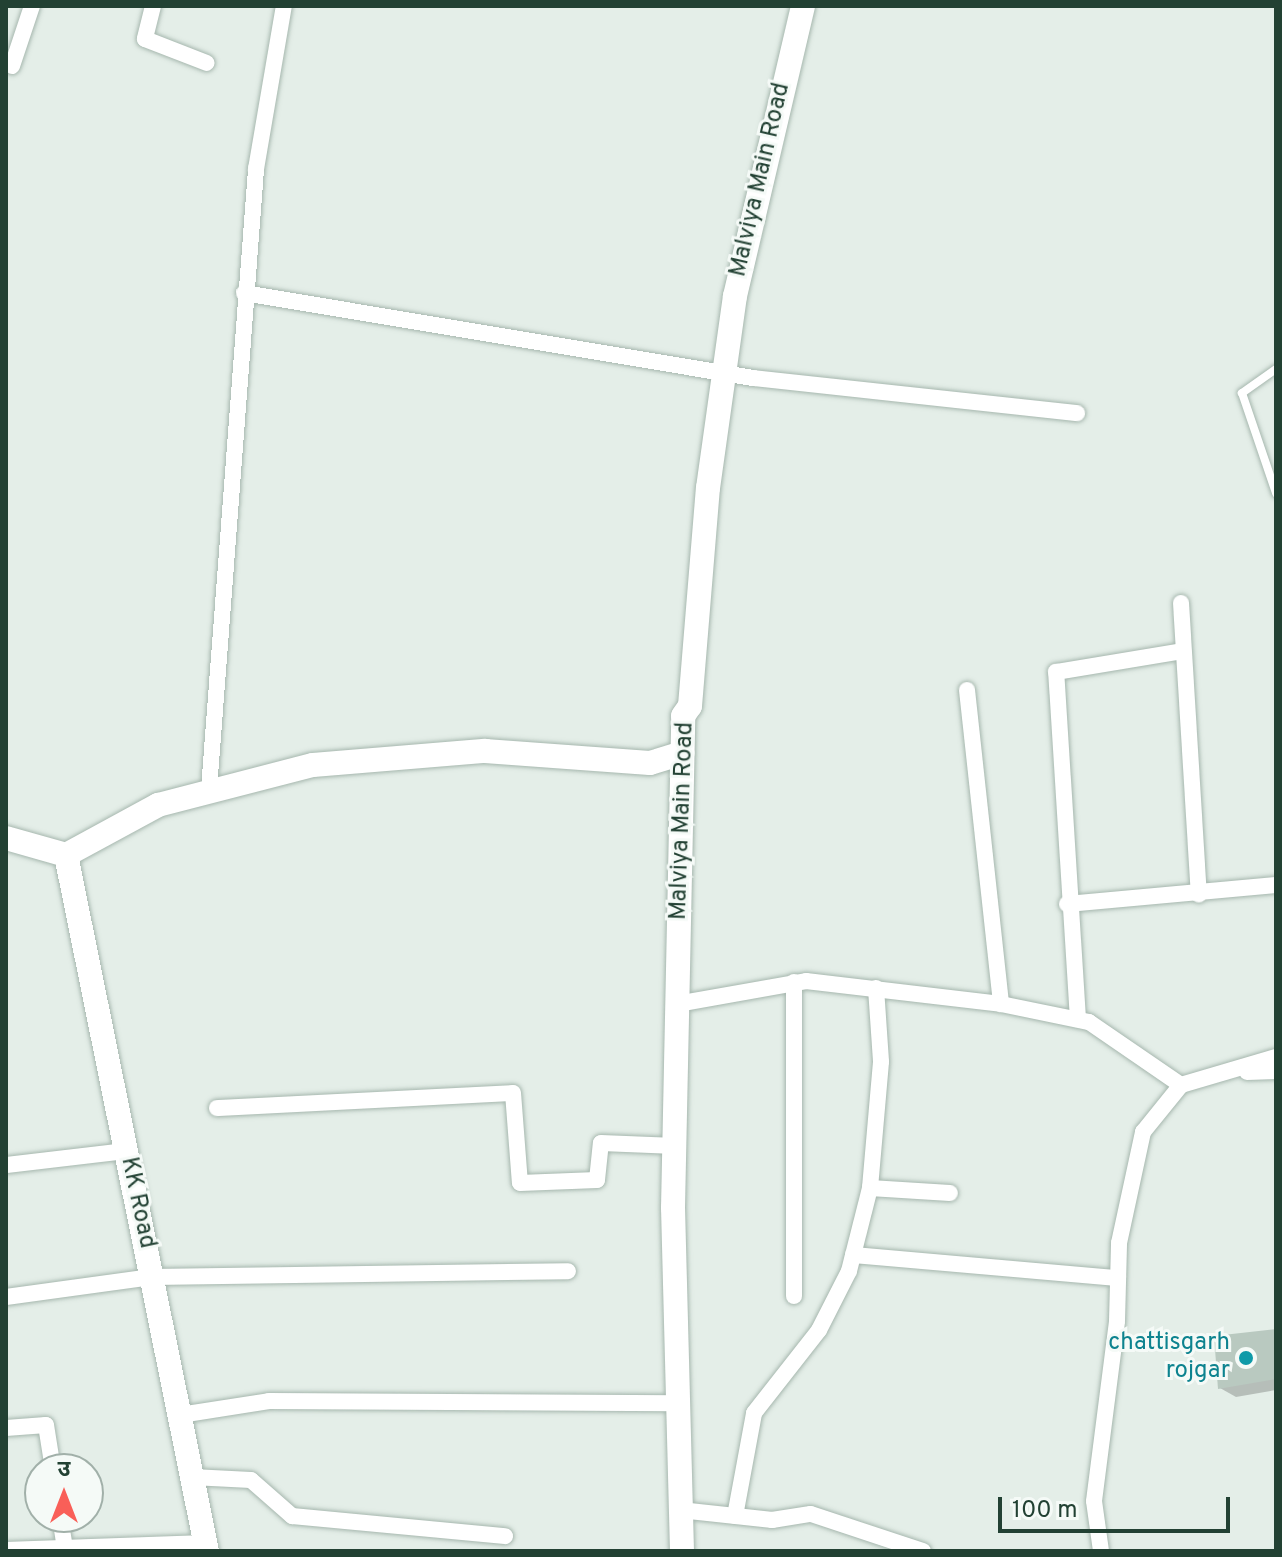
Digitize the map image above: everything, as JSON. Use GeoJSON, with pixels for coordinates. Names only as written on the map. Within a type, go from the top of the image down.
{"type":"FeatureCollection","features":[{"type":"Feature","properties":{"kind":"street"},"geometry":{"type":"LineString","coordinates":[[12,66],[32,6]]}},
{"type":"Feature","properties":{"kind":"street"},"geometry":{"type":"LineString","coordinates":[[153,6],[145,39],[207,63]]}},
{"type":"Feature","properties":{"kind":"street"},"geometry":{"type":"LineString","coordinates":[[209,789],[244,293],[256,169],[284,6]]}},
{"type":"Feature","properties":{"kind":"street"},"geometry":{"type":"LineString","coordinates":[[767,117],[787,6]]}},
{"type":"Feature","properties":{"kind":"street","name":"Malviya Main Road"},"geometry":{"type":"LineString","coordinates":[[682,1551],[677,1403],[676,1146],[683,716],[676,707],[692,604],[718,370],[767,117],[803,6]]}},
{"type":"Feature","properties":{"kind":"street"},"geometry":{"type":"LineString","coordinates":[[244,293],[718,370],[1077,413]]}},
{"type":"Feature","properties":{"kind":"street"},"geometry":{"type":"LineString","coordinates":[[1181,603],[1199,894]]}},
{"type":"Feature","properties":{"kind":"street"},"geometry":{"type":"LineString","coordinates":[[1078,1019],[1067,904],[1056,672],[1183,651]]}},
{"type":"Feature","properties":{"kind":"street"},"geometry":{"type":"LineString","coordinates":[[967,690],[1001,1004]]}},
{"type":"Feature","properties":{"kind":"street"},"geometry":{"type":"LineString","coordinates":[[6,838],[66,855],[158,805],[209,789],[313,765],[438,753],[650,763],[682,753]]}},
{"type":"Feature","properties":{"kind":"street","name":"KK Road"},"geometry":{"type":"LineString","coordinates":[[66,855],[206,1547]]}},
{"type":"Feature","properties":{"kind":"street"},"geometry":{"type":"LineString","coordinates":[[1067,904],[1276,885]]}},
{"type":"Feature","properties":{"kind":"street"},"geometry":{"type":"LineString","coordinates":[[794,982],[794,1296]]}},
{"type":"Feature","properties":{"kind":"street"},"geometry":{"type":"LineString","coordinates":[[677,1004],[794,982],[876,988],[1001,1004],[1078,1019],[1181,1085]]}},
{"type":"Feature","properties":{"kind":"street"},"geometry":{"type":"LineString","coordinates":[[735,1516],[754,1413],[819,1330],[853,1255],[870,1188],[881,1062],[876,988]]}},
{"type":"Feature","properties":{"kind":"street"},"geometry":{"type":"LineString","coordinates":[[1101,1551],[1094,1501],[1124,1214],[1143,1132],[1181,1085],[1276,1057]]}},
{"type":"Feature","properties":{"kind":"street"},"geometry":{"type":"LineString","coordinates":[[1217,1073],[1276,1071]]}},
{"type":"Feature","properties":{"kind":"street"},"geometry":{"type":"LineString","coordinates":[[217,1108],[513,1093],[520,1183],[597,1180],[601,1143],[676,1146]]}},
{"type":"Feature","properties":{"kind":"street"},"geometry":{"type":"LineString","coordinates":[[6,1165],[126,1151]]}},
{"type":"Feature","properties":{"kind":"street"},"geometry":{"type":"LineString","coordinates":[[870,1188],[950,1193]]}},
{"type":"Feature","properties":{"kind":"street"},"geometry":{"type":"LineString","coordinates":[[853,1255],[1118,1278]]}},
{"type":"Feature","properties":{"kind":"street"},"geometry":{"type":"LineString","coordinates":[[6,1297],[152,1277],[568,1271]]}},
{"type":"Feature","properties":{"kind":"street"},"geometry":{"type":"LineString","coordinates":[[180,1415],[269,1401],[677,1403]]}},
{"type":"Feature","properties":{"kind":"street"},"geometry":{"type":"LineString","coordinates":[[6,1428],[46,1425],[50,1453]]}},
{"type":"Feature","properties":{"kind":"street"},"geometry":{"type":"LineString","coordinates":[[192,1477],[251,1480],[292,1516],[505,1536]]}},
{"type":"Feature","properties":{"kind":"street"},"geometry":{"type":"LineString","coordinates":[[680,1510],[735,1516],[811,1514],[923,1551]]}},
{"type":"Feature","properties":{"kind":"street"},"geometry":{"type":"LineString","coordinates":[[63,1533],[65,1548]]}},
{"type":"Feature","properties":{"kind":"street"},"geometry":{"type":"LineString","coordinates":[[6,1550],[206,1547]]}},
{"type":"Feature","properties":{"kind":"lane"},"geometry":{"type":"LineString","coordinates":[[1276,369],[1242,393],[1276,493]]}},
{"type":"Feature","properties":{"kind":"building","name":"chattisgarh rojgar"},"geometry":{"type":"Polygon","coordinates":[[[1276,1329],[1276,1379],[1218,1389],[1214,1336],[1276,1329]]]}},
{"type":"Feature","properties":{"kind":"place","name":"chattisgarh rojgar"},"geometry":{"type":"Point","coordinates":[1246,1358]}}]}
